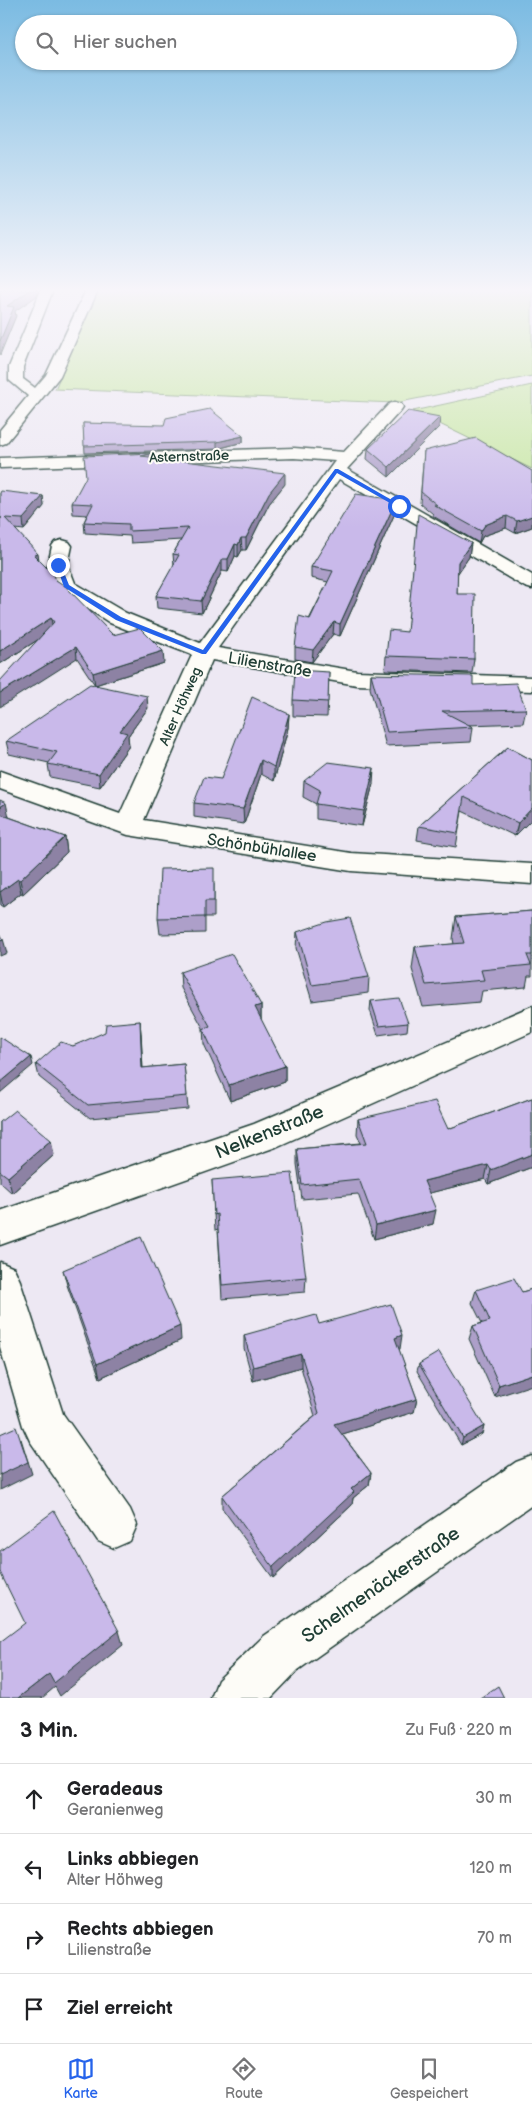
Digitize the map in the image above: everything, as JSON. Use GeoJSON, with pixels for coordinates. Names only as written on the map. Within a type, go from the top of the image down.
{"type":"FeatureCollection","features":[{"type":"Feature","properties":{"kind":"street"},"geometry":{"type":"LineString","coordinates":[[16,369],[16,380],[31,392],[39,394]]}},
{"type":"Feature","properties":{"kind":"street"},"geometry":{"type":"LineString","coordinates":[[0,440],[39,394],[56,369]]}},
{"type":"Feature","properties":{"kind":"street","name":"Alter Höhweg"},"geometry":{"type":"LineString","coordinates":[[128,826],[204,652],[342,463],[396,407]]}},
{"type":"Feature","properties":{"kind":"street","name":"Asternstraße"},"geometry":{"type":"LineString","coordinates":[[0,463],[294,453],[342,463]]}},
{"type":"Feature","properties":{"kind":"street"},"geometry":{"type":"LineString","coordinates":[[342,463],[532,583]]}},
{"type":"Feature","properties":{"kind":"street","name":"Lilienstraße"},"geometry":{"type":"LineString","coordinates":[[62,546],[58,565],[66,586],[118,618],[204,652],[357,678],[532,684]]}},
{"type":"Feature","properties":{"kind":"street","name":"Schönbühlallee"},"geometry":{"type":"LineString","coordinates":[[0,779],[24,790],[128,826],[351,862],[532,874]]}},
{"type":"Feature","properties":{"kind":"street","name":"Nelkenstraße"},"geometry":{"type":"LineString","coordinates":[[0,1228],[264,1136],[532,1018]]}},
{"type":"Feature","properties":{"kind":"street"},"geometry":{"type":"LineString","coordinates":[[0,1281],[45,1426],[114,1526]]}},
{"type":"Feature","properties":{"kind":"street","name":"Schelmenäckerstraße"},"geometry":{"type":"LineString","coordinates":[[236,1698],[281,1653],[532,1478]]}},
{"type":"Feature","properties":{"kind":"green space"},"geometry":{"type":"Polygon","coordinates":[[[64,369],[532,369],[532,376],[395,403],[55,389],[64,369]]]}},
{"type":"Feature","properties":{"kind":"green space"},"geometry":{"type":"Polygon","coordinates":[[[532,385],[532,469],[413,411],[532,385]]]}},
{"type":"Feature","properties":{"kind":"building"},"geometry":{"type":"Polygon","coordinates":[[[210,409],[243,436],[217,442],[84,446],[83,423],[164,425],[166,418],[210,409]]]}},
{"type":"Feature","properties":{"kind":"building"},"geometry":{"type":"Polygon","coordinates":[[[408,411],[440,417],[389,467],[368,449],[408,411]]]}},
{"type":"Feature","properties":{"kind":"building"},"geometry":{"type":"Polygon","coordinates":[[[476,438],[532,471],[532,516],[517,521],[507,516],[485,525],[481,531],[434,505],[437,505],[421,492],[424,451],[476,438]]]}},
{"type":"Feature","properties":{"kind":"building"},"geometry":{"type":"Polygon","coordinates":[[[153,453],[141,456],[285,473],[269,493],[246,538],[241,538],[238,545],[235,544],[228,559],[222,559],[201,601],[156,596],[179,555],[173,554],[188,528],[129,531],[129,524],[84,522],[93,504],[72,503],[86,477],[84,456],[153,453]]]}},
{"type":"Feature","properties":{"kind":"building"},"geometry":{"type":"Polygon","coordinates":[[[1,491],[43,496],[23,519],[5,518],[38,554],[34,555],[54,575],[56,580],[65,586],[113,635],[140,628],[163,651],[93,673],[76,647],[0,693],[0,681],[54,622],[51,618],[0,651],[1,491]]]}},
{"type":"Feature","properties":{"kind":"building"},"geometry":{"type":"Polygon","coordinates":[[[356,494],[389,499],[395,503],[340,624],[334,622],[313,650],[295,647],[299,616],[310,619],[333,571],[311,567],[356,494]]]}},
{"type":"Feature","properties":{"kind":"building"},"geometry":{"type":"Polygon","coordinates":[[[418,514],[471,543],[458,562],[457,594],[475,594],[474,659],[386,656],[389,630],[407,632],[418,514]]]}},
{"type":"Feature","properties":{"kind":"building"},"geometry":{"type":"Polygon","coordinates":[[[295,670],[329,672],[328,702],[293,700],[295,670]]]}},
{"type":"Feature","properties":{"kind":"building"},"geometry":{"type":"Polygon","coordinates":[[[371,674],[473,676],[473,685],[516,683],[526,709],[442,711],[473,727],[387,732],[371,674]]]}},
{"type":"Feature","properties":{"kind":"building"},"geometry":{"type":"Polygon","coordinates":[[[90,684],[147,696],[120,731],[127,733],[99,774],[48,764],[57,752],[6,741],[90,684]]]}},
{"type":"Feature","properties":{"kind":"building"},"geometry":{"type":"Polygon","coordinates":[[[252,697],[289,714],[274,767],[261,760],[243,809],[194,803],[204,777],[221,779],[252,697]]]}},
{"type":"Feature","properties":{"kind":"building"},"geometry":{"type":"Polygon","coordinates":[[[508,747],[532,760],[532,808],[518,823],[464,797],[458,833],[419,826],[508,747]]]}},
{"type":"Feature","properties":{"kind":"building"},"geometry":{"type":"Polygon","coordinates":[[[328,762],[374,768],[364,811],[316,804],[320,790],[304,781],[328,762]]]}},
{"type":"Feature","properties":{"kind":"building"},"geometry":{"type":"Polygon","coordinates":[[[0,800],[6,803],[0,807],[0,800]]]}},
{"type":"Feature","properties":{"kind":"building"},"geometry":{"type":"Polygon","coordinates":[[[0,814],[65,837],[20,880],[18,879],[0,892],[0,814]]]}},
{"type":"Feature","properties":{"kind":"building"},"geometry":{"type":"Polygon","coordinates":[[[214,868],[214,901],[205,901],[205,917],[158,918],[160,869],[214,868]]]}},
{"type":"Feature","properties":{"kind":"building"},"geometry":{"type":"Polygon","coordinates":[[[532,911],[532,955],[527,955],[531,965],[481,970],[484,980],[426,985],[415,947],[464,943],[456,917],[532,911]]]}},
{"type":"Feature","properties":{"kind":"building"},"geometry":{"type":"Polygon","coordinates":[[[350,918],[369,977],[312,985],[297,932],[327,922],[350,918]]]}},
{"type":"Feature","properties":{"kind":"building"},"geometry":{"type":"Polygon","coordinates":[[[232,954],[261,1005],[255,1007],[285,1066],[229,1085],[203,1029],[210,1026],[180,972],[232,954]]]}},
{"type":"Feature","properties":{"kind":"building"},"geometry":{"type":"Polygon","coordinates":[[[399,998],[408,1023],[379,1026],[371,1001],[399,998]]]}},
{"type":"Feature","properties":{"kind":"building"},"geometry":{"type":"Polygon","coordinates":[[[140,1021],[142,1068],[184,1064],[187,1096],[88,1105],[36,1064],[61,1042],[73,1046],[105,1032],[106,1024],[140,1021]]]}},
{"type":"Feature","properties":{"kind":"building"},"geometry":{"type":"Polygon","coordinates":[[[0,1037],[31,1057],[0,1083],[0,1037]]]}},
{"type":"Feature","properties":{"kind":"building"},"geometry":{"type":"Polygon","coordinates":[[[532,1098],[532,1154],[491,1170],[488,1165],[424,1181],[436,1210],[376,1225],[359,1179],[302,1185],[297,1149],[367,1143],[358,1119],[435,1101],[448,1129],[532,1098]]]}},
{"type":"Feature","properties":{"kind":"building"},"geometry":{"type":"Polygon","coordinates":[[[15,1110],[51,1140],[8,1177],[0,1171],[0,1122],[15,1110]]]}},
{"type":"Feature","properties":{"kind":"building"},"geometry":{"type":"Polygon","coordinates":[[[292,1173],[306,1277],[222,1285],[217,1214],[214,1215],[212,1180],[292,1173]]]}},
{"type":"Feature","properties":{"kind":"building"},"geometry":{"type":"Polygon","coordinates":[[[141,1237],[180,1326],[97,1364],[63,1270],[141,1237]]]}},
{"type":"Feature","properties":{"kind":"building"},"geometry":{"type":"Polygon","coordinates":[[[514,1278],[522,1292],[532,1289],[532,1374],[499,1385],[473,1326],[490,1321],[476,1290],[514,1278]]]}},
{"type":"Feature","properties":{"kind":"building"},"geometry":{"type":"Polygon","coordinates":[[[391,1304],[402,1335],[395,1338],[417,1399],[334,1424],[371,1473],[351,1489],[354,1492],[273,1567],[222,1496],[319,1413],[301,1354],[253,1367],[244,1335],[316,1315],[319,1324],[391,1304]]]}},
{"type":"Feature","properties":{"kind":"building"},"geometry":{"type":"Polygon","coordinates":[[[439,1352],[484,1426],[463,1438],[419,1364],[439,1352]]]}},
{"type":"Feature","properties":{"kind":"building"},"geometry":{"type":"Polygon","coordinates":[[[16,1427],[28,1462],[0,1475],[0,1434],[16,1427]]]}},
{"type":"Feature","properties":{"kind":"building"},"geometry":{"type":"Polygon","coordinates":[[[54,1511],[119,1631],[54,1683],[49,1674],[18,1698],[0,1698],[0,1642],[25,1623],[0,1572],[0,1551],[54,1511]]]}},
{"type":"Feature","properties":{"kind":"building"},"geometry":{"type":"Polygon","coordinates":[[[498,1686],[504,1698],[480,1698],[498,1686]]]}},
{"type":"Feature","properties":{"kind":"route"},"geometry":{"type":"LineString","coordinates":[[58,565],[66,586],[118,618],[204,652],[336,470],[399,506]]}}]}
